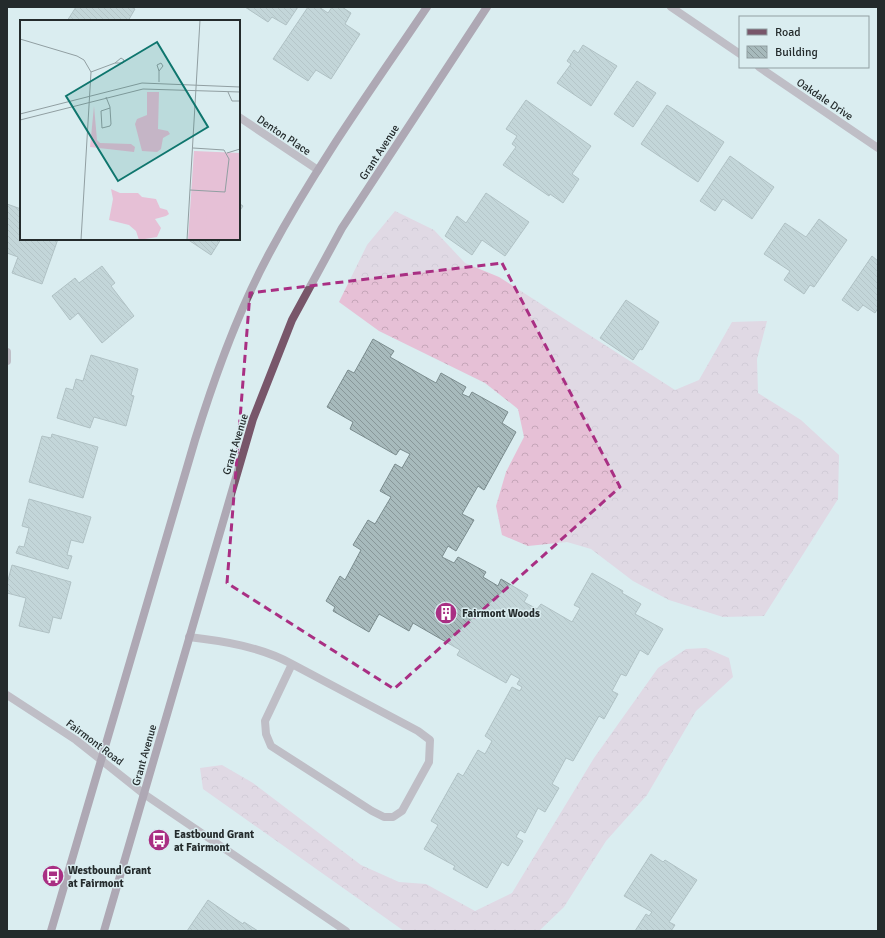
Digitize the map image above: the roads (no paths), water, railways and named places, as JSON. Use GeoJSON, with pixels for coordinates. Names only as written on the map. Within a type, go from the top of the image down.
{"type":"FeatureCollection","features":[{"type":"Feature","properties":{"kind":"main road"},"geometry":{"type":"LineString","coordinates":[[51,931],[100,760],[210,391],[247,297],[270,252],[318,170],[427,7]]}},
{"type":"Feature","properties":{"kind":"main road","name":"Grant Avenue"},"geometry":{"type":"LineString","coordinates":[[104,931],[253,419],[292,320],[342,228],[487,7]]}},
{"type":"Feature","properties":{"kind":"street"},"geometry":{"type":"LineString","coordinates":[[671,7],[739,53]]}},
{"type":"Feature","properties":{"kind":"street","name":"Oakdale Drive"},"geometry":{"type":"LineString","coordinates":[[760,68],[878,148]]}},
{"type":"Feature","properties":{"kind":"street","name":"Denton Place"},"geometry":{"type":"LineString","coordinates":[[240,118],[318,170]]}},
{"type":"Feature","properties":{"kind":"street"},"geometry":{"type":"LineString","coordinates":[[7,352],[7,361]]}},
{"type":"Feature","properties":{"kind":"street"},"geometry":{"type":"LineString","coordinates":[[189,637],[219,640],[277,656],[418,731],[430,740],[428,762],[402,811],[394,817],[384,817],[372,811],[271,746],[266,734],[265,721],[292,664]]}},
{"type":"Feature","properties":{"kind":"street","name":"Fairmont Road"},"geometry":{"type":"LineString","coordinates":[[7,695],[76,740],[144,794],[346,931]]}},
{"type":"Feature","properties":{"kind":"place","name":"Fairmont Woods"},"geometry":{"type":"Point","coordinates":[446,613]}},
{"type":"Feature","properties":{"kind":"place","name":"Eastbound Grant at Fairmont"},"geometry":{"type":"Point","coordinates":[159,840]}},
{"type":"Feature","properties":{"kind":"place","name":"Westbound Grant at Fairmont"},"geometry":{"type":"Point","coordinates":[53,876]}}]}
